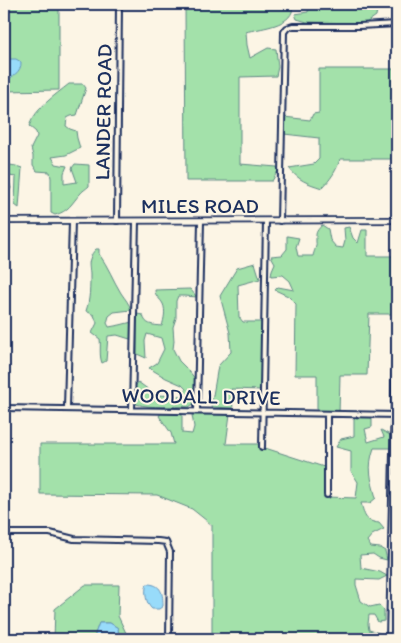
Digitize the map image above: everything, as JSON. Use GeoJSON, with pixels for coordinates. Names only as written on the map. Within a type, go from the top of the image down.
{"type":"FeatureCollection","features":[{"type":"Feature","properties":{"kind":"main road","name":"MILES ROAD"},"geometry":{"type":"LineString","coordinates":[[4,222],[397,220]]}},
{"type":"Feature","properties":{"kind":"street","name":"LANDER ROAD"},"geometry":{"type":"LineString","coordinates":[[117,221],[119,4]]}},
{"type":"Feature","properties":{"kind":"street"},"geometry":{"type":"LineString","coordinates":[[280,221],[284,32],[287,28],[293,26],[397,24]]}},
{"type":"Feature","properties":{"kind":"street"},"geometry":{"type":"LineString","coordinates":[[132,410],[136,221]]}},
{"type":"Feature","properties":{"kind":"street"},"geometry":{"type":"LineString","coordinates":[[197,411],[201,221]]}},
{"type":"Feature","properties":{"kind":"street"},"geometry":{"type":"LineString","coordinates":[[262,447],[266,221]]}},
{"type":"Feature","properties":{"kind":"street"},"geometry":{"type":"LineString","coordinates":[[4,222],[4,261]]}},
{"type":"Feature","properties":{"kind":"street"},"geometry":{"type":"LineString","coordinates":[[67,408],[72,222]]}},
{"type":"Feature","properties":{"kind":"street"},"geometry":{"type":"LineString","coordinates":[[389,639],[396,415],[397,266]]}},
{"type":"Feature","properties":{"kind":"street","name":"WOODALL DRIVE"},"geometry":{"type":"LineString","coordinates":[[4,408],[396,415]]}},
{"type":"Feature","properties":{"kind":"street"},"geometry":{"type":"LineString","coordinates":[[327,414],[327,495]]}},
{"type":"Feature","properties":{"kind":"street"},"geometry":{"type":"LineString","coordinates":[[4,533],[50,533],[74,539],[158,540],[166,542],[170,552],[169,639]]}},
{"type":"Feature","properties":{"kind":"green space"},"geometry":{"type":"Polygon","coordinates":[[[4,4],[59,4],[59,90],[4,91],[4,4]]]}},
{"type":"Feature","properties":{"kind":"green space"},"geometry":{"type":"Polygon","coordinates":[[[185,4],[292,4],[292,12],[284,21],[246,32],[250,58],[268,48],[276,49],[278,67],[276,76],[240,77],[240,164],[277,167],[278,171],[272,181],[186,181],[185,4]]]}},
{"type":"Feature","properties":{"kind":"green space"},"geometry":{"type":"Polygon","coordinates":[[[309,4],[376,4],[377,9],[376,16],[366,23],[307,22],[297,19],[295,14],[308,12],[309,4]]]}},
{"type":"Feature","properties":{"kind":"green space"},"geometry":{"type":"Polygon","coordinates":[[[319,69],[397,69],[397,159],[340,159],[333,175],[322,188],[304,181],[289,168],[314,164],[319,159],[319,138],[284,134],[284,117],[310,120],[313,114],[319,113],[319,69]]]}},
{"type":"Feature","properties":{"kind":"green space"},"geometry":{"type":"Polygon","coordinates":[[[69,84],[83,84],[86,88],[77,115],[67,118],[66,126],[76,131],[80,148],[66,155],[52,157],[56,164],[67,166],[64,173],[64,184],[77,182],[72,168],[75,164],[89,165],[89,186],[67,209],[55,215],[51,213],[50,172],[37,171],[33,165],[31,148],[37,136],[36,132],[29,126],[41,108],[69,84]]]}},
{"type":"Feature","properties":{"kind":"green space"},"geometry":{"type":"Polygon","coordinates":[[[4,164],[22,168],[19,208],[15,205],[16,177],[9,176],[11,188],[4,201],[4,164]]]}},
{"type":"Feature","properties":{"kind":"green space"},"geometry":{"type":"Polygon","coordinates":[[[322,225],[328,229],[330,240],[336,247],[343,248],[345,241],[344,228],[349,227],[353,238],[358,243],[362,230],[367,230],[367,256],[397,256],[396,314],[369,314],[367,375],[340,375],[339,414],[317,414],[317,375],[295,375],[296,304],[288,296],[275,290],[278,287],[294,290],[290,281],[283,275],[271,276],[275,263],[271,256],[282,255],[287,249],[287,236],[299,238],[296,247],[298,256],[313,256],[316,245],[316,233],[322,225]]]}},
{"type":"Feature","properties":{"kind":"green space"},"geometry":{"type":"Polygon","coordinates":[[[96,249],[99,249],[99,254],[131,310],[114,312],[109,316],[107,323],[109,327],[132,322],[133,338],[130,339],[117,335],[108,336],[106,361],[102,363],[100,339],[92,333],[97,323],[94,315],[86,311],[90,293],[89,261],[96,249]]]}},
{"type":"Feature","properties":{"kind":"green space"},"geometry":{"type":"Polygon","coordinates":[[[255,263],[260,279],[238,285],[239,317],[243,322],[264,322],[262,390],[231,389],[233,408],[211,407],[218,366],[231,352],[230,333],[220,296],[237,268],[255,263]]]}},
{"type":"Feature","properties":{"kind":"green space"},"geometry":{"type":"Polygon","coordinates":[[[190,289],[197,297],[178,296],[176,301],[173,349],[179,361],[196,380],[195,403],[189,407],[136,404],[134,388],[138,382],[156,395],[183,396],[186,389],[182,385],[149,368],[157,363],[164,349],[161,338],[147,334],[145,341],[146,358],[137,354],[137,314],[143,315],[145,321],[150,324],[162,326],[164,307],[155,290],[190,289]]]}},
{"type":"Feature","properties":{"kind":"green space"},"geometry":{"type":"Polygon","coordinates":[[[161,413],[182,414],[182,433],[192,434],[194,427],[192,415],[230,414],[226,444],[262,444],[262,447],[327,468],[327,497],[356,498],[358,482],[351,471],[351,451],[336,447],[341,439],[354,436],[354,417],[372,417],[372,427],[365,429],[368,442],[384,437],[381,430],[390,435],[391,448],[374,448],[372,455],[371,473],[376,498],[370,503],[361,503],[366,517],[370,521],[379,523],[384,529],[372,535],[367,541],[371,547],[380,548],[385,551],[387,560],[373,554],[360,555],[361,568],[380,572],[387,576],[379,580],[356,579],[361,601],[370,607],[379,605],[384,610],[384,621],[378,622],[374,615],[369,615],[369,630],[379,633],[378,637],[366,639],[212,639],[212,525],[192,509],[157,495],[40,494],[40,444],[174,444],[171,433],[159,416],[161,413]]]}},
{"type":"Feature","properties":{"kind":"green space"},"geometry":{"type":"Polygon","coordinates":[[[85,585],[119,585],[118,616],[126,633],[126,639],[119,639],[118,628],[110,623],[99,623],[95,634],[96,639],[54,639],[55,609],[85,585]]]}},
{"type":"Feature","properties":{"kind":"water"},"geometry":{"type":"Polygon","coordinates":[[[8,59],[16,59],[21,62],[21,66],[16,74],[4,83],[4,63],[8,59]]]}},
{"type":"Feature","properties":{"kind":"water"},"geometry":{"type":"Polygon","coordinates":[[[147,584],[152,584],[161,590],[163,606],[159,609],[152,609],[148,604],[147,584]]]}},
{"type":"Feature","properties":{"kind":"water"},"geometry":{"type":"Polygon","coordinates":[[[99,623],[110,623],[118,628],[119,639],[96,639],[95,634],[99,623]]]}}]}
